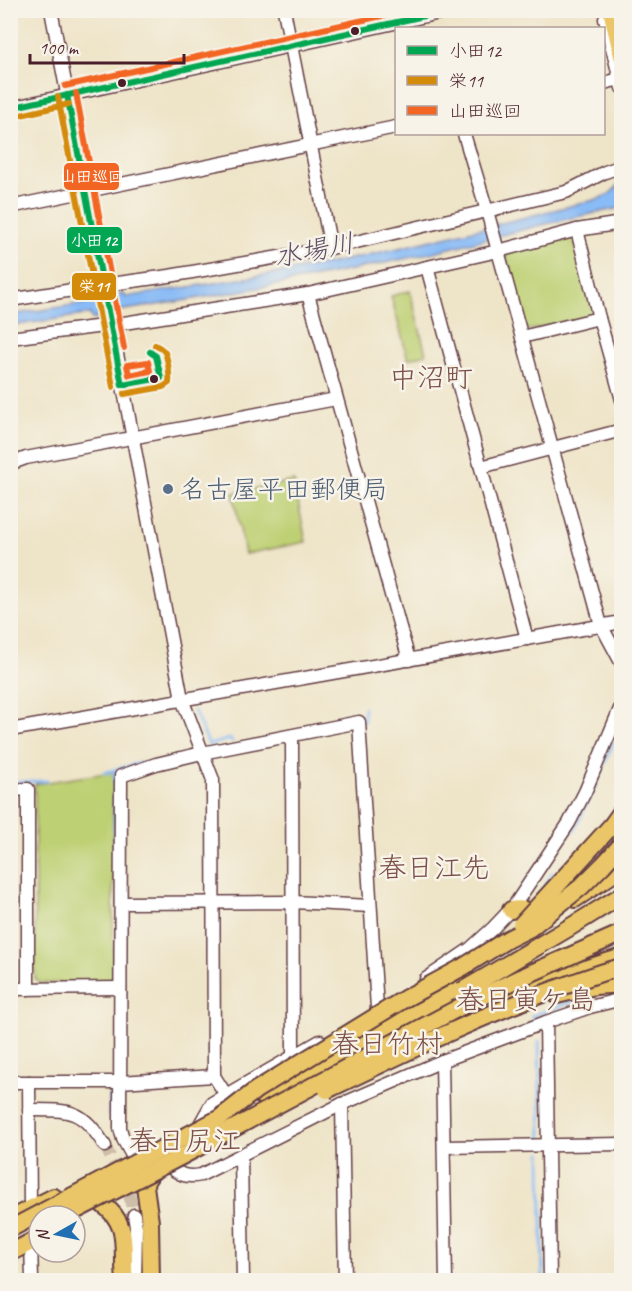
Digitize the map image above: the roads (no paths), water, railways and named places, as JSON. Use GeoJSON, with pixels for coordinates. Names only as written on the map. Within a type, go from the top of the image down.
{"type":"FeatureCollection","features":[{"type":"Feature","properties":{"kind":"highway"},"geometry":{"type":"LineString","coordinates":[[611,13],[621,30]]}},
{"type":"Feature","properties":{"kind":"highway"},"geometry":{"type":"LineString","coordinates":[[611,13],[621,56]]}},
{"type":"Feature","properties":{"kind":"highway"},"geometry":{"type":"LineString","coordinates":[[508,939],[612,825],[621,811]]}},
{"type":"Feature","properties":{"kind":"highway"},"geometry":{"type":"LineString","coordinates":[[221,1126],[256,1090],[406,998],[530,928],[560,905],[603,865],[621,844]]}},
{"type":"Feature","properties":{"kind":"highway"},"geometry":{"type":"LineString","coordinates":[[564,905],[621,852]]}},
{"type":"Feature","properties":{"kind":"highway"},"geometry":{"type":"LineString","coordinates":[[448,996],[484,961],[621,868]]}},
{"type":"Feature","properties":{"kind":"highway"},"geometry":{"type":"LineString","coordinates":[[87,1204],[462,991],[621,895]]}},
{"type":"Feature","properties":{"kind":"highway"},"geometry":{"type":"LineString","coordinates":[[40,1204],[320,1065],[621,902]]}},
{"type":"Feature","properties":{"kind":"highway"},"geometry":{"type":"LineString","coordinates":[[511,910],[525,909],[545,918]]}},
{"type":"Feature","properties":{"kind":"highway"},"geometry":{"type":"LineString","coordinates":[[221,1126],[250,1128],[423,1044],[621,925]]}},
{"type":"Feature","properties":{"kind":"highway"},"geometry":{"type":"LineString","coordinates":[[10,1229],[460,1007],[621,933]]}},
{"type":"Feature","properties":{"kind":"highway"},"geometry":{"type":"LineString","coordinates":[[87,1211],[150,1175],[481,1010],[539,995],[619,961]]}},
{"type":"Feature","properties":{"kind":"highway"},"geometry":{"type":"LineString","coordinates":[[481,1010],[595,986],[621,984]]}},
{"type":"Feature","properties":{"kind":"highway"},"geometry":{"type":"LineString","coordinates":[[150,1175],[145,1186],[150,1222],[151,1281]]}},
{"type":"Feature","properties":{"kind":"highway"},"geometry":{"type":"LineString","coordinates":[[101,1203],[115,1216],[123,1235],[125,1281]]}},
{"type":"Feature","properties":{"kind":"highway"},"geometry":{"type":"LineString","coordinates":[[10,1219],[27,1210]]}},
{"type":"Feature","properties":{"kind":"highway"},"geometry":{"type":"LineString","coordinates":[[10,1244],[27,1239]]}},
{"type":"Feature","properties":{"kind":"highway"},"geometry":{"type":"LineString","coordinates":[[10,1253],[27,1242]]}},
{"type":"Feature","properties":{"kind":"street"},"geometry":{"type":"LineString","coordinates":[[51,10],[182,699],[213,780],[214,1076],[226,1095]]}},
{"type":"Feature","properties":{"kind":"street"},"geometry":{"type":"LineString","coordinates":[[284,10],[331,248]]}},
{"type":"Feature","properties":{"kind":"street"},"geometry":{"type":"LineString","coordinates":[[10,108],[453,10]]}},
{"type":"Feature","properties":{"kind":"street"},"geometry":{"type":"LineString","coordinates":[[605,82],[621,81],[611,13]]}},
{"type":"Feature","properties":{"kind":"street"},"geometry":{"type":"LineString","coordinates":[[10,207],[395,127]]}},
{"type":"Feature","properties":{"kind":"street"},"geometry":{"type":"LineString","coordinates":[[464,135],[601,625],[621,664]]}},
{"type":"Feature","properties":{"kind":"street"},"geometry":{"type":"LineString","coordinates":[[10,300],[104,288],[331,248],[488,214],[566,192],[621,166]]}},
{"type":"Feature","properties":{"kind":"street"},"geometry":{"type":"LineString","coordinates":[[10,338],[309,294],[427,267],[497,248],[577,230],[621,223]]}},
{"type":"Feature","properties":{"kind":"street"},"geometry":{"type":"LineString","coordinates":[[577,230],[621,400]]}},
{"type":"Feature","properties":{"kind":"street"},"geometry":{"type":"LineString","coordinates":[[427,267],[527,639]]}},
{"type":"Feature","properties":{"kind":"street"},"geometry":{"type":"LineString","coordinates":[[309,294],[409,660]]}},
{"type":"Feature","properties":{"kind":"street"},"geometry":{"type":"LineString","coordinates":[[522,337],[599,318]]}},
{"type":"Feature","properties":{"kind":"street"},"geometry":{"type":"LineString","coordinates":[[10,464],[26,458],[336,399]]}},
{"type":"Feature","properties":{"kind":"street"},"geometry":{"type":"LineString","coordinates":[[481,467],[621,430]]}},
{"type":"Feature","properties":{"kind":"street"},"geometry":{"type":"LineString","coordinates":[[10,730],[621,621]]}},
{"type":"Feature","properties":{"kind":"street"},"geometry":{"type":"LineString","coordinates":[[199,1126],[210,1105],[427,978],[471,949],[511,910],[569,823],[585,792],[621,704]]}},
{"type":"Feature","properties":{"kind":"street"},"geometry":{"type":"LineString","coordinates":[[134,1159],[121,1134],[121,776],[156,764],[202,753],[359,722],[376,1008]]}},
{"type":"Feature","properties":{"kind":"street"},"geometry":{"type":"LineString","coordinates":[[292,736],[294,1057]]}},
{"type":"Feature","properties":{"kind":"street"},"geometry":{"type":"LineString","coordinates":[[10,790],[28,789],[28,989]]}},
{"type":"Feature","properties":{"kind":"street"},"geometry":{"type":"LineString","coordinates":[[121,903],[293,902],[370,906]]}},
{"type":"Feature","properties":{"kind":"street"},"geometry":{"type":"LineString","coordinates":[[10,989],[120,988]]}},
{"type":"Feature","properties":{"kind":"street"},"geometry":{"type":"LineString","coordinates":[[168,1166],[190,1177],[201,1175],[342,1104],[442,1061],[546,1022],[621,999]]}},
{"type":"Feature","properties":{"kind":"street"},"geometry":{"type":"LineString","coordinates":[[546,1022],[550,1281]]}},
{"type":"Feature","properties":{"kind":"street"},"geometry":{"type":"LineString","coordinates":[[442,1061],[446,1281]]}},
{"type":"Feature","properties":{"kind":"street"},"geometry":{"type":"LineString","coordinates":[[10,1082],[120,1082],[214,1076]]}},
{"type":"Feature","properties":{"kind":"street"},"geometry":{"type":"LineString","coordinates":[[29,1082],[30,1204]]}},
{"type":"Feature","properties":{"kind":"street"},"geometry":{"type":"LineString","coordinates":[[342,1104],[345,1281]]}},
{"type":"Feature","properties":{"kind":"street"},"geometry":{"type":"LineString","coordinates":[[30,1110],[60,1110],[83,1118],[94,1129],[105,1146]]}},
{"type":"Feature","properties":{"kind":"street"},"geometry":{"type":"LineString","coordinates":[[444,1147],[621,1144]]}},
{"type":"Feature","properties":{"kind":"street"},"geometry":{"type":"LineString","coordinates":[[241,1155],[243,1281]]}},
{"type":"Feature","properties":{"kind":"street"},"geometry":{"type":"LineString","coordinates":[[134,1215],[136,1227],[135,1281]]}},
{"type":"Feature","properties":{"kind":"street"},"geometry":{"type":"LineString","coordinates":[[32,1281],[34,1264]]}},
{"type":"Feature","properties":{"kind":"water"},"geometry":{"type":"Polygon","coordinates":[[[621,181],[621,208],[324,276],[98,314],[98,319],[92,319],[90,314],[11,326],[10,315],[87,303],[86,297],[124,293],[125,297],[254,277],[332,263],[432,240],[598,199],[611,192],[621,181]]]}},
{"type":"Feature","properties":{"kind":"waterway"},"geometry":{"type":"LineString","coordinates":[[364,708],[364,722]]}},
{"type":"Feature","properties":{"kind":"waterway"},"geometry":{"type":"LineString","coordinates":[[194,711],[209,745],[230,739],[232,742]]}},
{"type":"Feature","properties":{"kind":"waterway"},"geometry":{"type":"LineString","coordinates":[[574,831],[622,723]]}},
{"type":"Feature","properties":{"kind":"waterway"},"geometry":{"type":"LineString","coordinates":[[104,773],[140,763]]}},
{"type":"Feature","properties":{"kind":"waterway"},"geometry":{"type":"LineString","coordinates":[[114,770],[115,875]]}},
{"type":"Feature","properties":{"kind":"waterway"},"geometry":{"type":"LineString","coordinates":[[10,782],[47,781]]}},
{"type":"Feature","properties":{"kind":"waterway"},"geometry":{"type":"LineString","coordinates":[[544,888],[552,873]]}},
{"type":"Feature","properties":{"kind":"waterway"},"geometry":{"type":"LineString","coordinates":[[533,1019],[532,1016],[571,1002],[569,998]]}},
{"type":"Feature","properties":{"kind":"waterway"},"geometry":{"type":"LineString","coordinates":[[539,1041],[541,1138]]}},
{"type":"Feature","properties":{"kind":"waterway"},"geometry":{"type":"LineString","coordinates":[[109,1115],[110,1094]]}},
{"type":"Feature","properties":{"kind":"waterway"},"geometry":{"type":"LineString","coordinates":[[541,1153],[543,1280]]}},
{"type":"Feature","properties":{"kind":"tunnel"},"geometry":{"type":"LineString","coordinates":[[105,1146],[129,1195],[134,1215]]}},
{"type":"Feature","properties":{"kind":"place","name":"名古屋平田郵便局"},"geometry":{"type":"Point","coordinates":[168,489]}},
{"type":"Feature","properties":{"kind":"district","name":"中沼町"},"geometry":{"type":"Point","coordinates":[431,377]}},
{"type":"Feature","properties":{"kind":"district","name":"春日江先"},"geometry":{"type":"Point","coordinates":[434,867]}},
{"type":"Feature","properties":{"kind":"district","name":"春日寅ケ島"},"geometry":{"type":"Point","coordinates":[526,999]}},
{"type":"Feature","properties":{"kind":"district","name":"春日竹村"},"geometry":{"type":"Point","coordinates":[387,1043]}},
{"type":"Feature","properties":{"kind":"district","name":"春日尻江"},"geometry":{"type":"Point","coordinates":[185,1140]}},
{"type":"Feature","properties":{"kind":"water label","name":"水場川"},"geometry":{"type":"Point","coordinates":[314,250]}}]}
